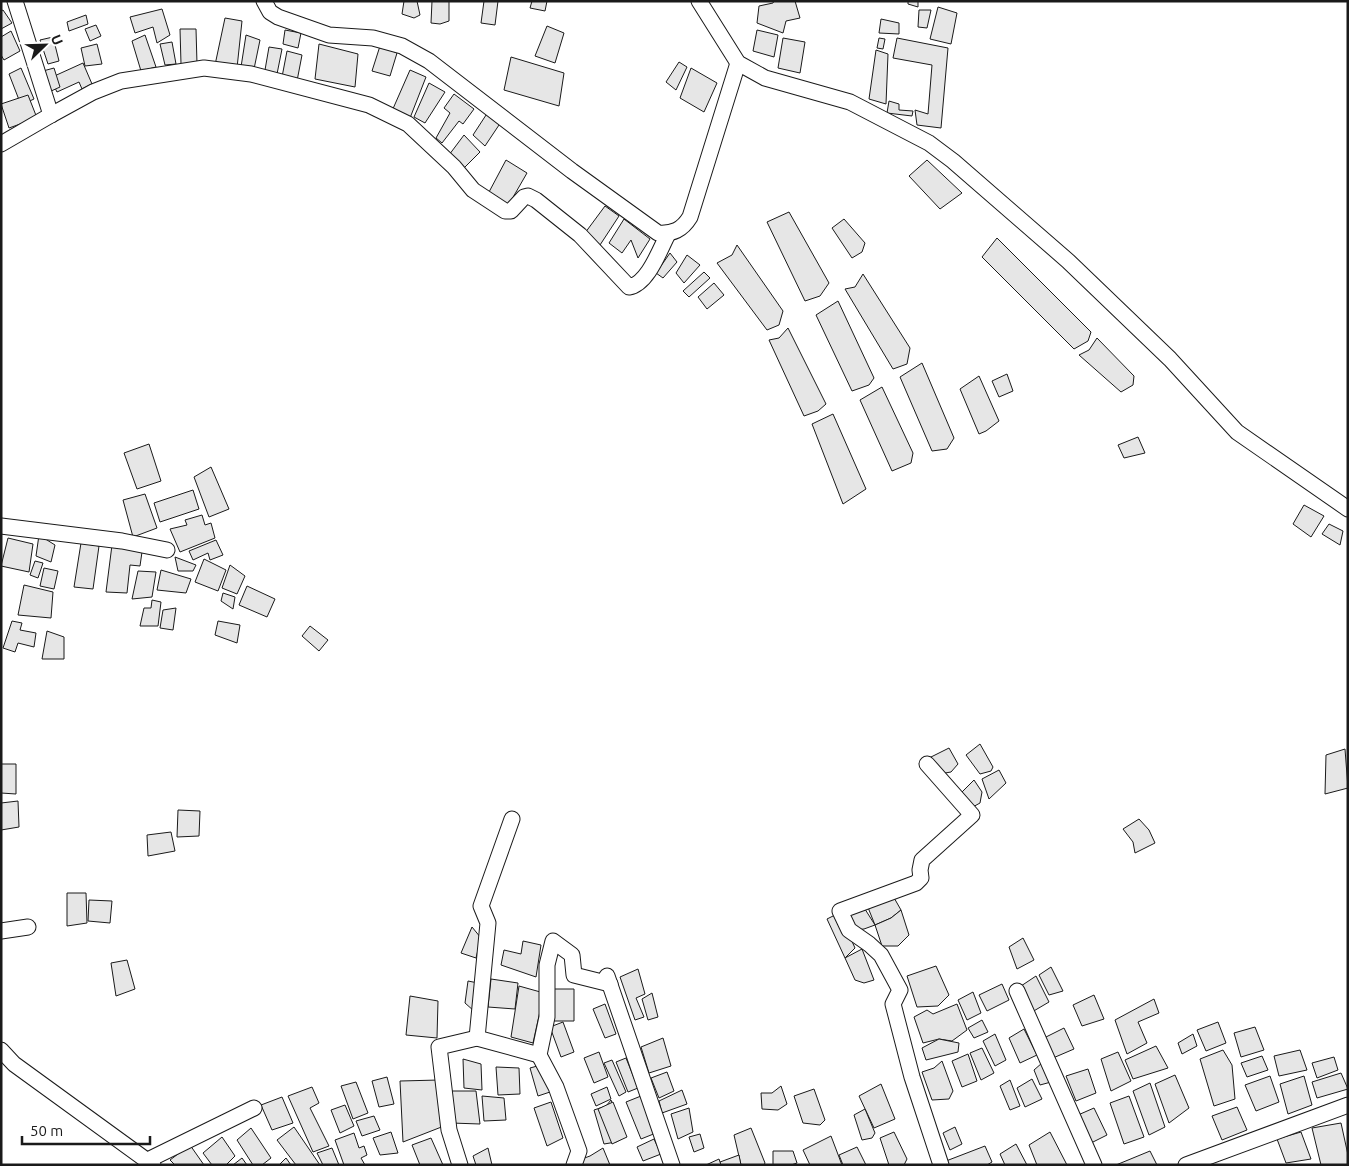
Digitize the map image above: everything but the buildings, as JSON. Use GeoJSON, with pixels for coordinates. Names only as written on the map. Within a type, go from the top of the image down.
{"type":"FeatureCollection","features":[{"type":"Feature","properties":{"kind":"street"},"geometry":{"type":"LineString","coordinates":[[15,1],[51,115]]}},
{"type":"Feature","properties":{"kind":"street"},"geometry":{"type":"LineString","coordinates":[[264,1],[270,12],[278,17],[329,35],[372,38],[402,46],[429,61],[658,233],[668,234],[678,231],[690,217],[738,63]]}},
{"type":"Feature","properties":{"kind":"street"},"geometry":{"type":"LineString","coordinates":[[700,1],[738,63],[766,78],[850,102],[929,143],[953,161],[1068,261],[1170,359],[1237,432],[1348,509]]}},
{"type":"Feature","properties":{"kind":"street"},"geometry":{"type":"LineString","coordinates":[[1,144],[94,92],[121,81],[204,68],[251,74],[369,105],[408,124],[454,167],[473,190],[504,211],[511,211],[524,197],[528,196],[536,200],[580,235],[629,287],[634,287],[646,276],[668,234]]}},
{"type":"Feature","properties":{"kind":"street"},"geometry":{"type":"LineString","coordinates":[[1,526],[122,541],[167,550]]}},
{"type":"Feature","properties":{"kind":"street"},"geometry":{"type":"LineString","coordinates":[[927,764],[972,815],[922,860],[921,878],[916,883],[840,911],[849,930],[881,955],[900,990],[893,1004],[912,1077],[941,1165]]}},
{"type":"Feature","properties":{"kind":"street"},"geometry":{"type":"LineString","coordinates":[[477,1038],[488,923],[482,906],[512,819]]}},
{"type":"Feature","properties":{"kind":"street"},"geometry":{"type":"LineString","coordinates":[[1,931],[28,927]]}},
{"type":"Feature","properties":{"kind":"street"},"geometry":{"type":"LineString","coordinates":[[574,1165],[579,1151],[556,1087],[539,1055],[547,1017],[547,965],[553,941],[572,955],[574,974],[608,980],[672,1165]]}},
{"type":"Feature","properties":{"kind":"street"},"geometry":{"type":"LineString","coordinates":[[1017,991],[1094,1165]]}},
{"type":"Feature","properties":{"kind":"street"},"geometry":{"type":"LineString","coordinates":[[460,1165],[448,1130],[439,1047],[477,1038],[539,1055]]}},
{"type":"Feature","properties":{"kind":"street"},"geometry":{"type":"LineString","coordinates":[[1,1050],[14,1064],[150,1162],[254,1108]]}},
{"type":"Feature","properties":{"kind":"street"},"geometry":{"type":"LineString","coordinates":[[1186,1165],[1348,1105]]}}]}
